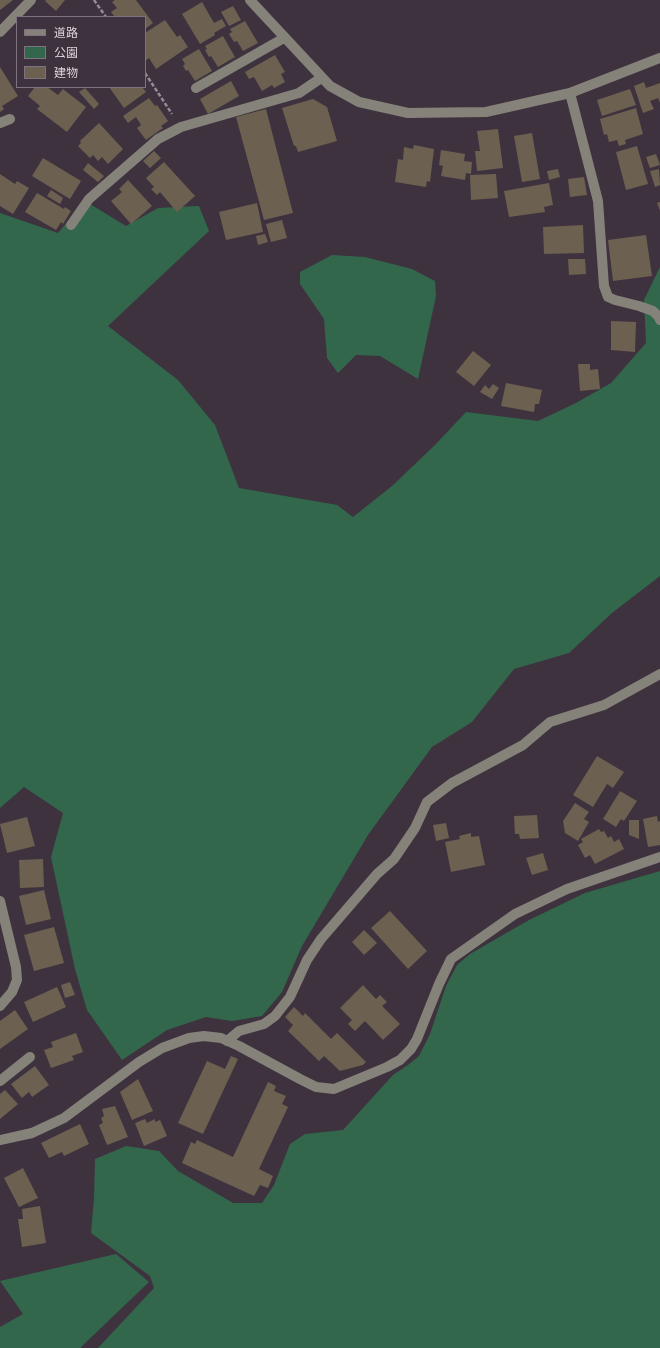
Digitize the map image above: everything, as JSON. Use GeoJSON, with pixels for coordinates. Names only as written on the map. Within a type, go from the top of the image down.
{"type":"FeatureCollection","features":[{"type":"Feature","properties":{"kind":"street"},"geometry":{"type":"LineString","coordinates":[[0,32],[31,0]]}},
{"type":"Feature","properties":{"kind":"street"},"geometry":{"type":"LineString","coordinates":[[250,0],[330,86],[359,102],[408,113],[486,112],[570,94],[660,58]]}},
{"type":"Feature","properties":{"kind":"street"},"geometry":{"type":"LineString","coordinates":[[196,88],[284,38]]}},
{"type":"Feature","properties":{"kind":"street"},"geometry":{"type":"LineString","coordinates":[[71,225],[89,199],[158,139],[181,127],[299,93],[321,78]]}},
{"type":"Feature","properties":{"kind":"street"},"geometry":{"type":"LineString","coordinates":[[570,94],[598,201],[604,286],[608,297],[653,311],[660,320]]}},
{"type":"Feature","properties":{"kind":"street"},"geometry":{"type":"LineString","coordinates":[[227,1040],[239,1031],[264,1024],[275,1016],[290,997],[307,960],[321,939],[377,874],[394,859],[415,828],[427,802],[452,783],[523,745],[550,722],[604,705],[660,674]]}},
{"type":"Feature","properties":{"kind":"street"},"geometry":{"type":"LineString","coordinates":[[0,1140],[32,1133],[64,1118],[139,1062],[162,1048],[189,1038],[204,1036],[227,1040],[316,1087],[334,1089],[387,1067],[400,1060],[411,1049],[417,1039],[439,984],[451,960],[515,914],[568,890],[660,857]]}},
{"type":"Feature","properties":{"kind":"street"},"geometry":{"type":"LineString","coordinates":[[0,901],[16,967],[16,980],[12,992],[0,1006]]}},
{"type":"Feature","properties":{"kind":"street"},"geometry":{"type":"LineString","coordinates":[[0,1081],[30,1057]]}},
{"type":"Feature","properties":{"kind":"path"},"geometry":{"type":"LineString","coordinates":[[94,0],[105,16]]}},
{"type":"Feature","properties":{"kind":"path"},"geometry":{"type":"LineString","coordinates":[[146,74],[181,127]]}},
{"type":"Feature","properties":{"kind":"green space"},"geometry":{"type":"Polygon","coordinates":[[[85,201],[126,226],[158,208],[199,206],[209,231],[108,326],[178,380],[215,425],[239,488],[337,505],[353,517],[392,486],[435,445],[466,412],[538,421],[576,403],[611,383],[646,343],[644,300],[660,267],[660,576],[612,613],[569,653],[514,669],[472,722],[432,747],[368,835],[302,946],[282,992],[262,1016],[232,1021],[206,1017],[167,1030],[122,1060],[87,1010],[75,969],[51,857],[63,813],[24,787],[0,808],[0,213],[58,233],[85,201]]]}},
{"type":"Feature","properties":{"kind":"green space"},"geometry":{"type":"Polygon","coordinates":[[[332,255],[365,257],[412,269],[435,281],[436,296],[418,379],[380,356],[356,355],[338,373],[327,358],[324,319],[300,284],[300,272],[332,255]]]}},
{"type":"Feature","properties":{"kind":"green space"},"geometry":{"type":"Polygon","coordinates":[[[660,871],[660,1348],[98,1348],[154,1288],[150,1276],[91,1233],[95,1159],[126,1146],[159,1151],[178,1171],[233,1203],[262,1203],[274,1185],[290,1144],[305,1134],[343,1130],[393,1075],[419,1056],[430,1034],[446,986],[457,965],[470,954],[529,920],[585,893],[660,871]]]}},
{"type":"Feature","properties":{"kind":"green space"},"geometry":{"type":"Polygon","coordinates":[[[116,1254],[149,1282],[80,1348],[0,1348],[0,1327],[23,1314],[0,1281],[116,1254]]]}},
{"type":"Feature","properties":{"kind":"building"},"geometry":{"type":"Polygon","coordinates":[[[0,0],[13,0],[0,10],[0,0]]]}},
{"type":"Feature","properties":{"kind":"building"},"geometry":{"type":"Polygon","coordinates":[[[65,0],[56,11],[45,1],[65,0]]]}},
{"type":"Feature","properties":{"kind":"building"},"geometry":{"type":"Polygon","coordinates":[[[115,0],[136,0],[153,23],[146,28],[146,16],[114,16],[111,12],[117,8],[112,2],[115,0]]]}},
{"type":"Feature","properties":{"kind":"building"},"geometry":{"type":"Polygon","coordinates":[[[202,2],[214,23],[222,19],[226,26],[200,44],[182,14],[202,2]]]}},
{"type":"Feature","properties":{"kind":"building"},"geometry":{"type":"Polygon","coordinates":[[[233,6],[241,20],[229,26],[221,12],[233,6]]]}},
{"type":"Feature","properties":{"kind":"building"},"geometry":{"type":"Polygon","coordinates":[[[165,20],[177,37],[180,35],[188,47],[156,69],[149,58],[146,60],[146,32],[165,20]]]}},
{"type":"Feature","properties":{"kind":"building"},"geometry":{"type":"Polygon","coordinates":[[[245,21],[258,43],[243,51],[237,41],[234,42],[229,34],[232,32],[230,29],[245,21]]]}},
{"type":"Feature","properties":{"kind":"building"},"geometry":{"type":"Polygon","coordinates":[[[223,36],[235,57],[218,67],[211,56],[209,57],[205,50],[207,49],[205,46],[223,36]]]}},
{"type":"Feature","properties":{"kind":"building"},"geometry":{"type":"Polygon","coordinates":[[[199,49],[212,71],[195,81],[188,70],[186,71],[183,66],[185,64],[182,59],[199,49]]]}},
{"type":"Feature","properties":{"kind":"building"},"geometry":{"type":"Polygon","coordinates":[[[275,55],[285,72],[281,74],[285,82],[274,88],[272,85],[262,91],[254,77],[249,79],[245,72],[275,55]]]}},
{"type":"Feature","properties":{"kind":"building"},"geometry":{"type":"Polygon","coordinates":[[[0,67],[18,96],[2,106],[4,109],[0,112],[0,67]]]}},
{"type":"Feature","properties":{"kind":"building"},"geometry":{"type":"Polygon","coordinates":[[[231,81],[239,96],[208,114],[200,99],[231,81]]]}},
{"type":"Feature","properties":{"kind":"building"},"geometry":{"type":"Polygon","coordinates":[[[644,82],[646,88],[660,83],[660,103],[658,98],[650,101],[654,109],[643,113],[634,86],[644,82]]]}},
{"type":"Feature","properties":{"kind":"building"},"geometry":{"type":"Polygon","coordinates":[[[34,88],[48,88],[58,95],[63,89],[86,107],[67,132],[37,109],[40,106],[28,96],[34,88]]]}},
{"type":"Feature","properties":{"kind":"building"},"geometry":{"type":"Polygon","coordinates":[[[85,88],[99,104],[94,109],[79,92],[85,88]]]}},
{"type":"Feature","properties":{"kind":"building"},"geometry":{"type":"Polygon","coordinates":[[[110,88],[143,88],[146,92],[124,108],[110,88]]]}},
{"type":"Feature","properties":{"kind":"building"},"geometry":{"type":"Polygon","coordinates":[[[630,89],[636,105],[602,116],[597,100],[630,89]]]}},
{"type":"Feature","properties":{"kind":"building"},"geometry":{"type":"Polygon","coordinates":[[[149,98],[155,106],[157,105],[168,121],[161,126],[163,128],[146,140],[137,128],[141,125],[136,117],[128,123],[123,116],[149,98]]]}},
{"type":"Feature","properties":{"kind":"building"},"geometry":{"type":"Polygon","coordinates":[[[313,99],[327,107],[337,141],[298,152],[296,146],[294,146],[282,108],[313,99]]]}},
{"type":"Feature","properties":{"kind":"building"},"geometry":{"type":"Polygon","coordinates":[[[636,108],[643,134],[625,140],[626,144],[619,146],[617,140],[609,142],[607,134],[604,135],[600,119],[636,108]]]}},
{"type":"Feature","properties":{"kind":"building"},"geometry":{"type":"Polygon","coordinates":[[[266,109],[293,213],[264,220],[236,117],[266,109]]]}},
{"type":"Feature","properties":{"kind":"building"},"geometry":{"type":"Polygon","coordinates":[[[99,123],[123,149],[108,164],[102,157],[98,161],[93,155],[90,158],[78,146],[81,143],[80,141],[99,123]]]}},
{"type":"Feature","properties":{"kind":"building"},"geometry":{"type":"Polygon","coordinates":[[[498,129],[503,168],[477,171],[475,151],[480,151],[477,131],[498,129]]]}},
{"type":"Feature","properties":{"kind":"building"},"geometry":{"type":"Polygon","coordinates":[[[532,133],[540,179],[522,182],[514,136],[532,133]]]}},
{"type":"Feature","properties":{"kind":"building"},"geometry":{"type":"Polygon","coordinates":[[[414,145],[434,149],[430,182],[427,181],[426,187],[395,182],[398,159],[403,160],[404,147],[413,149],[414,145]]]}},
{"type":"Feature","properties":{"kind":"building"},"geometry":{"type":"Polygon","coordinates":[[[637,146],[648,184],[626,190],[616,152],[637,146]]]}},
{"type":"Feature","properties":{"kind":"building"},"geometry":{"type":"Polygon","coordinates":[[[441,150],[465,154],[464,161],[472,162],[471,174],[466,173],[465,180],[441,176],[443,166],[439,165],[441,150]]]}},
{"type":"Feature","properties":{"kind":"building"},"geometry":{"type":"Polygon","coordinates":[[[154,151],[161,158],[150,168],[143,161],[154,151]]]}},
{"type":"Feature","properties":{"kind":"building"},"geometry":{"type":"Polygon","coordinates":[[[656,154],[660,165],[650,168],[646,157],[656,154]]]}},
{"type":"Feature","properties":{"kind":"building"},"geometry":{"type":"Polygon","coordinates":[[[43,158],[81,181],[70,199],[32,176],[43,158]]]}},
{"type":"Feature","properties":{"kind":"building"},"geometry":{"type":"Polygon","coordinates":[[[164,162],[195,196],[177,212],[160,192],[157,195],[151,189],[154,187],[146,178],[164,162]]]}},
{"type":"Feature","properties":{"kind":"building"},"geometry":{"type":"Polygon","coordinates":[[[88,163],[104,176],[98,182],[83,170],[88,163]]]}},
{"type":"Feature","properties":{"kind":"building"},"geometry":{"type":"Polygon","coordinates":[[[558,169],[560,177],[549,180],[547,171],[558,169]]]}},
{"type":"Feature","properties":{"kind":"building"},"geometry":{"type":"Polygon","coordinates":[[[659,169],[660,185],[655,187],[650,171],[659,169]]]}},
{"type":"Feature","properties":{"kind":"building"},"geometry":{"type":"Polygon","coordinates":[[[0,174],[15,184],[17,181],[29,188],[13,214],[0,206],[0,174]]]}},
{"type":"Feature","properties":{"kind":"building"},"geometry":{"type":"Polygon","coordinates":[[[496,174],[498,198],[471,200],[470,175],[496,174]]]}},
{"type":"Feature","properties":{"kind":"building"},"geometry":{"type":"Polygon","coordinates":[[[584,177],[587,195],[570,197],[568,179],[584,177]]]}},
{"type":"Feature","properties":{"kind":"building"},"geometry":{"type":"Polygon","coordinates":[[[128,180],[152,206],[131,224],[111,201],[122,192],[119,189],[128,180]]]}},
{"type":"Feature","properties":{"kind":"building"},"geometry":{"type":"Polygon","coordinates":[[[549,183],[553,205],[544,207],[545,212],[509,217],[504,191],[549,183]]]}},
{"type":"Feature","properties":{"kind":"building"},"geometry":{"type":"Polygon","coordinates":[[[51,190],[63,198],[60,204],[47,196],[51,190]]]}},
{"type":"Feature","properties":{"kind":"building"},"geometry":{"type":"Polygon","coordinates":[[[37,193],[64,209],[65,207],[71,211],[63,224],[61,222],[56,230],[25,212],[37,193]]]}},
{"type":"Feature","properties":{"kind":"building"},"geometry":{"type":"Polygon","coordinates":[[[660,202],[660,211],[657,203],[660,202]]]}},
{"type":"Feature","properties":{"kind":"building"},"geometry":{"type":"Polygon","coordinates":[[[257,203],[263,232],[226,240],[219,212],[257,203]]]}},
{"type":"Feature","properties":{"kind":"building"},"geometry":{"type":"Polygon","coordinates":[[[282,220],[287,238],[271,242],[266,224],[282,220]]]}},
{"type":"Feature","properties":{"kind":"building"},"geometry":{"type":"Polygon","coordinates":[[[583,225],[584,253],[544,254],[543,227],[583,225]]]}},
{"type":"Feature","properties":{"kind":"building"},"geometry":{"type":"Polygon","coordinates":[[[265,234],[268,242],[258,245],[256,236],[265,234]]]}},
{"type":"Feature","properties":{"kind":"building"},"geometry":{"type":"Polygon","coordinates":[[[646,235],[652,276],[613,281],[608,240],[646,235]]]}},
{"type":"Feature","properties":{"kind":"building"},"geometry":{"type":"Polygon","coordinates":[[[568,259],[585,259],[586,274],[569,275],[568,259]]]}},
{"type":"Feature","properties":{"kind":"building"},"geometry":{"type":"Polygon","coordinates":[[[611,321],[636,322],[635,352],[611,350],[611,321]]]}},
{"type":"Feature","properties":{"kind":"building"},"geometry":{"type":"Polygon","coordinates":[[[473,351],[491,365],[474,386],[456,372],[473,351]]]}},
{"type":"Feature","properties":{"kind":"building"},"geometry":{"type":"Polygon","coordinates":[[[578,364],[590,364],[590,370],[598,369],[600,389],[580,391],[578,364]]]}},
{"type":"Feature","properties":{"kind":"building"},"geometry":{"type":"Polygon","coordinates":[[[506,383],[542,390],[539,404],[535,404],[534,412],[501,406],[506,383]]]}},
{"type":"Feature","properties":{"kind":"building"},"geometry":{"type":"Polygon","coordinates":[[[493,384],[499,388],[492,399],[480,392],[485,385],[489,389],[493,384]]]}},
{"type":"Feature","properties":{"kind":"building"},"geometry":{"type":"Polygon","coordinates":[[[597,756],[624,772],[613,788],[607,784],[593,807],[573,795],[597,756]]]}},
{"type":"Feature","properties":{"kind":"building"},"geometry":{"type":"Polygon","coordinates":[[[620,791],[637,801],[624,821],[621,819],[616,827],[603,819],[620,791]]]}},
{"type":"Feature","properties":{"kind":"building"},"geometry":{"type":"Polygon","coordinates":[[[575,803],[589,812],[584,819],[589,822],[578,841],[565,833],[563,821],[575,803]]]}},
{"type":"Feature","properties":{"kind":"building"},"geometry":{"type":"Polygon","coordinates":[[[537,815],[539,838],[520,839],[519,834],[515,834],[514,816],[537,815]]]}},
{"type":"Feature","properties":{"kind":"building"},"geometry":{"type":"Polygon","coordinates":[[[657,816],[658,822],[660,821],[660,845],[648,847],[643,819],[657,816]]]}},
{"type":"Feature","properties":{"kind":"building"},"geometry":{"type":"Polygon","coordinates":[[[27,817],[35,846],[7,853],[0,824],[27,817]]]}},
{"type":"Feature","properties":{"kind":"building"},"geometry":{"type":"Polygon","coordinates":[[[629,820],[639,820],[639,839],[629,835],[629,820]]]}},
{"type":"Feature","properties":{"kind":"building"},"geometry":{"type":"Polygon","coordinates":[[[446,823],[449,838],[436,841],[433,825],[446,823]]]}},
{"type":"Feature","properties":{"kind":"building"},"geometry":{"type":"Polygon","coordinates":[[[599,829],[601,832],[604,831],[608,838],[611,836],[614,842],[619,839],[624,849],[595,864],[590,855],[585,858],[578,845],[583,842],[581,839],[599,829]]]}},
{"type":"Feature","properties":{"kind":"building"},"geometry":{"type":"Polygon","coordinates":[[[471,833],[471,837],[479,836],[485,865],[451,872],[445,842],[460,839],[459,836],[471,833]]]}},
{"type":"Feature","properties":{"kind":"building"},"geometry":{"type":"Polygon","coordinates":[[[543,853],[548,870],[532,875],[526,858],[543,853]]]}},
{"type":"Feature","properties":{"kind":"building"},"geometry":{"type":"Polygon","coordinates":[[[43,859],[44,887],[20,888],[19,860],[43,859]]]}},
{"type":"Feature","properties":{"kind":"building"},"geometry":{"type":"Polygon","coordinates":[[[44,890],[51,919],[26,925],[19,896],[44,890]]]}},
{"type":"Feature","properties":{"kind":"building"},"geometry":{"type":"Polygon","coordinates":[[[390,911],[427,951],[408,969],[371,928],[390,911]]]}},
{"type":"Feature","properties":{"kind":"building"},"geometry":{"type":"Polygon","coordinates":[[[54,927],[64,963],[34,971],[24,935],[54,927]]]}},
{"type":"Feature","properties":{"kind":"building"},"geometry":{"type":"Polygon","coordinates":[[[364,930],[377,943],[364,955],[352,942],[364,930]]]}},
{"type":"Feature","properties":{"kind":"building"},"geometry":{"type":"Polygon","coordinates":[[[70,982],[75,995],[65,998],[61,985],[70,982]]]}},
{"type":"Feature","properties":{"kind":"building"},"geometry":{"type":"Polygon","coordinates":[[[363,985],[376,999],[380,995],[387,1002],[382,1006],[400,1024],[383,1040],[365,1021],[355,1031],[348,1024],[352,1020],[340,1008],[363,985]]]}},
{"type":"Feature","properties":{"kind":"building"},"geometry":{"type":"Polygon","coordinates":[[[57,987],[66,1007],[33,1022],[24,1002],[57,987]]]}},
{"type":"Feature","properties":{"kind":"building"},"geometry":{"type":"Polygon","coordinates":[[[294,1007],[303,1016],[305,1013],[331,1039],[337,1033],[366,1062],[363,1065],[340,1071],[324,1056],[319,1061],[288,1031],[293,1025],[285,1017],[294,1007]]]}},
{"type":"Feature","properties":{"kind":"building"},"geometry":{"type":"Polygon","coordinates":[[[15,1010],[28,1029],[0,1049],[0,1021],[15,1010]]]}},
{"type":"Feature","properties":{"kind":"building"},"geometry":{"type":"Polygon","coordinates":[[[76,1033],[83,1052],[72,1056],[74,1060],[51,1068],[44,1050],[53,1047],[51,1042],[76,1033]]]}},
{"type":"Feature","properties":{"kind":"building"},"geometry":{"type":"Polygon","coordinates":[[[231,1056],[238,1059],[203,1134],[178,1123],[207,1061],[225,1069],[231,1056]]]}},
{"type":"Feature","properties":{"kind":"building"},"geometry":{"type":"Polygon","coordinates":[[[35,1066],[49,1085],[32,1097],[29,1092],[22,1098],[11,1084],[35,1066]]]}},
{"type":"Feature","properties":{"kind":"building"},"geometry":{"type":"Polygon","coordinates":[[[138,1079],[153,1111],[132,1120],[120,1092],[138,1079]]]}},
{"type":"Feature","properties":{"kind":"building"},"geometry":{"type":"Polygon","coordinates":[[[268,1082],[276,1086],[274,1091],[286,1096],[282,1104],[288,1107],[259,1169],[273,1176],[268,1188],[260,1185],[254,1196],[182,1163],[191,1142],[195,1144],[197,1140],[233,1157],[268,1082]]]}},
{"type":"Feature","properties":{"kind":"building"},"geometry":{"type":"Polygon","coordinates":[[[5,1090],[18,1104],[0,1119],[0,1094],[5,1090]]]}},
{"type":"Feature","properties":{"kind":"building"},"geometry":{"type":"Polygon","coordinates":[[[115,1106],[128,1137],[107,1145],[99,1125],[103,1123],[101,1118],[104,1116],[102,1109],[115,1106]]]}},
{"type":"Feature","properties":{"kind":"building"},"geometry":{"type":"Polygon","coordinates":[[[145,1119],[147,1123],[155,1119],[155,1122],[160,1120],[167,1136],[144,1146],[135,1123],[145,1119]]]}},
{"type":"Feature","properties":{"kind":"building"},"geometry":{"type":"Polygon","coordinates":[[[80,1124],[89,1144],[64,1156],[62,1152],[49,1158],[41,1143],[80,1124]]]}},
{"type":"Feature","properties":{"kind":"building"},"geometry":{"type":"Polygon","coordinates":[[[23,1168],[38,1198],[19,1207],[4,1178],[23,1168]]]}},
{"type":"Feature","properties":{"kind":"building"},"geometry":{"type":"Polygon","coordinates":[[[40,1206],[46,1243],[22,1247],[18,1219],[23,1219],[22,1209],[40,1206]]]}}]}
